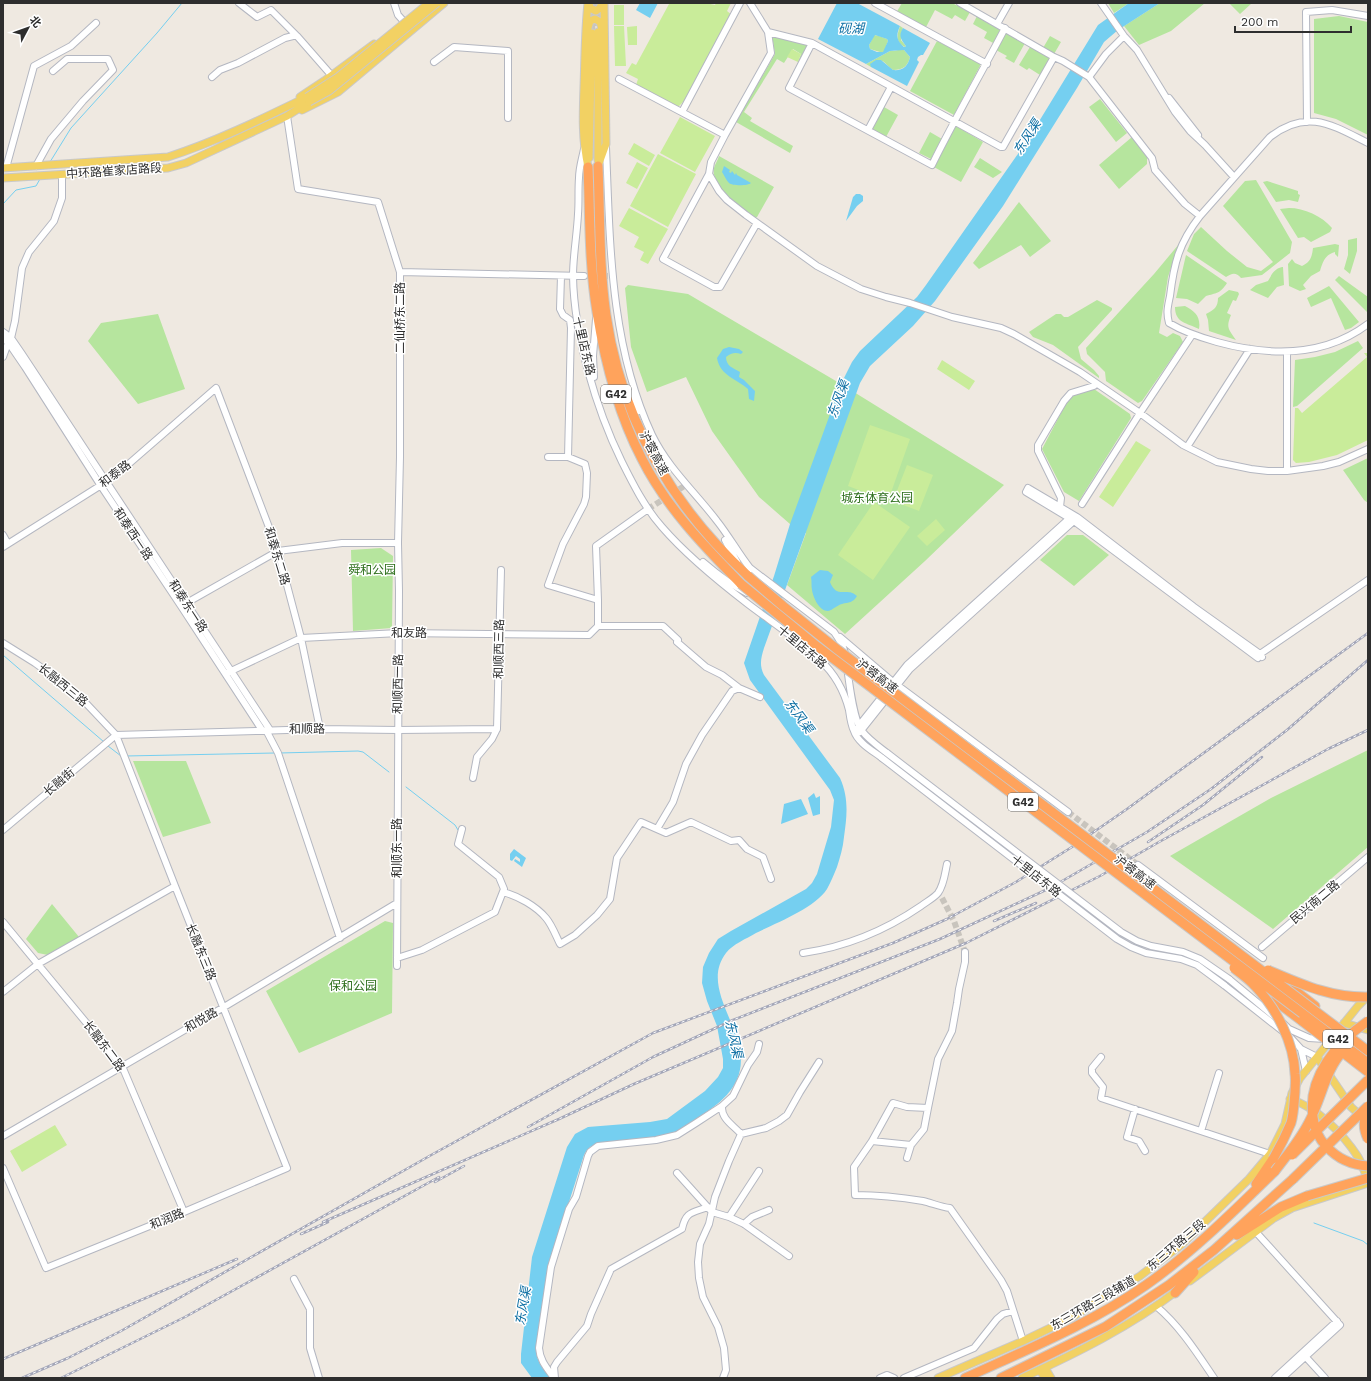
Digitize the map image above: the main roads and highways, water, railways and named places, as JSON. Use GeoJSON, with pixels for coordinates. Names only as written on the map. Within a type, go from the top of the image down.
{"type":"FeatureCollection","features":[{"type":"Feature","properties":{"kind":"highway","name":"沪蓉高速"},"geometry":{"type":"LineString","coordinates":[[598,166],[602,284],[610,337],[623,391],[633,418],[670,486],[692,516],[720,549],[783,606],[838,650],[1323,1015],[1368,1051]]}},
{"type":"Feature","properties":{"kind":"highway","name":"沪蓉高速"},"geometry":{"type":"LineString","coordinates":[[588,167],[592,260],[596,309],[602,344],[622,413],[642,459],[683,522],[739,586],[761,599],[814,644],[1368,1063]]}},
{"type":"Feature","properties":{"kind":"highway"},"geometry":{"type":"LineString","coordinates":[[1154,889],[1194,912],[1368,1046]]}},
{"type":"Feature","properties":{"kind":"highway"},"geometry":{"type":"LineString","coordinates":[[1195,931],[1227,962],[1254,985],[1368,1072]]}},
{"type":"Feature","properties":{"kind":"highway"},"geometry":{"type":"LineString","coordinates":[[1267,969],[1316,990],[1344,996],[1368,997]]}},
{"type":"Feature","properties":{"kind":"highway"},"geometry":{"type":"LineString","coordinates":[[1204,1239],[1225,1214],[1254,1185],[1284,1138],[1291,1122],[1294,1104],[1295,1073],[1290,1049],[1275,1013],[1254,985]]}},
{"type":"Feature","properties":{"kind":"highway"},"geometry":{"type":"LineString","coordinates":[[1368,1021],[1347,1038],[1330,1057],[1316,1084],[1312,1096],[1311,1108],[1317,1134],[1327,1148],[1340,1158],[1351,1163],[1368,1166]]}},
{"type":"Feature","properties":{"kind":"highway"},"geometry":{"type":"LineString","coordinates":[[1275,1171],[1309,1123],[1326,1078],[1339,1054],[1348,1044],[1368,1029]]}},
{"type":"Feature","properties":{"kind":"highway","name":"东三环路三段"},"geometry":{"type":"LineString","coordinates":[[965,1378],[1058,1336],[1097,1315],[1154,1279],[1204,1239],[1368,1080]]}},
{"type":"Feature","properties":{"kind":"highway"},"geometry":{"type":"LineString","coordinates":[[1001,1378],[1105,1327],[1169,1285],[1214,1250],[1293,1179],[1368,1106]]}},
{"type":"Feature","properties":{"kind":"highway"},"geometry":{"type":"LineString","coordinates":[[1368,1111],[1364,1121],[1364,1130],[1368,1139]]}},
{"type":"Feature","properties":{"kind":"highway"},"geometry":{"type":"LineString","coordinates":[[1175,1293],[1214,1250],[1281,1207],[1307,1196],[1368,1180]]}},
{"type":"Feature","properties":{"kind":"main road","name":"中环路崔家店路段"},"geometry":{"type":"LineString","coordinates":[[275,112],[332,76],[424,3]]}},
{"type":"Feature","properties":{"kind":"main road"},"geometry":{"type":"LineString","coordinates":[[308,100],[429,3]]}},
{"type":"Feature","properties":{"kind":"main road"},"geometry":{"type":"LineString","coordinates":[[308,100],[329,91],[437,3]]}},
{"type":"Feature","properties":{"kind":"main road","name":"中环路崔家店路段"},"geometry":{"type":"LineString","coordinates":[[3,178],[168,168],[186,163],[287,116],[308,108],[338,92],[444,3]]}},
{"type":"Feature","properties":{"kind":"main road"},"geometry":{"type":"LineString","coordinates":[[589,3],[590,8],[596,11],[603,3]]}},
{"type":"Feature","properties":{"kind":"main road"},"geometry":{"type":"LineString","coordinates":[[588,167],[584,148],[583,120],[585,42],[589,3]]}},
{"type":"Feature","properties":{"kind":"main road"},"geometry":{"type":"LineString","coordinates":[[598,166],[606,144],[603,3]]}},
{"type":"Feature","properties":{"kind":"main road"},"geometry":{"type":"LineString","coordinates":[[585,42],[588,24],[590,21],[595,19],[600,22],[604,43]]}},
{"type":"Feature","properties":{"kind":"main road"},"geometry":{"type":"LineString","coordinates":[[588,167],[595,33],[598,166]]}},
{"type":"Feature","properties":{"kind":"main road","name":"中环路崔家店路段"},"geometry":{"type":"LineString","coordinates":[[5,168],[168,157],[275,112],[308,100]]}},
{"type":"Feature","properties":{"kind":"main road","name":"中环路崔家店路段"},"geometry":{"type":"LineString","coordinates":[[287,116],[308,100]]}},
{"type":"Feature","properties":{"kind":"main road","name":"东三环路三段辅道"},"geometry":{"type":"LineString","coordinates":[[938,1378],[1069,1319],[1140,1276],[1181,1245],[1271,1157],[1285,1124],[1292,1093],[1317,1057],[1358,1006],[1368,997]]}},
{"type":"Feature","properties":{"kind":"main road"},"geometry":{"type":"LineString","coordinates":[[1344,1023],[1368,1029]]}},
{"type":"Feature","properties":{"kind":"main road"},"geometry":{"type":"LineString","coordinates":[[1317,1057],[1351,1107],[1368,1122]]}},
{"type":"Feature","properties":{"kind":"main road"},"geometry":{"type":"LineString","coordinates":[[1022,1378],[1110,1335],[1156,1306],[1274,1218],[1292,1208],[1368,1180],[1358,1158],[1334,1127],[1301,1102],[1290,1099]]}},
{"type":"Feature","properties":{"kind":"main road"},"geometry":{"type":"LineString","coordinates":[[1042,1369],[1045,1378]]}},
{"type":"Feature","properties":{"kind":"main road"},"geometry":{"type":"LineString","coordinates":[[1042,1369],[1051,1378]]}},
{"type":"Feature","properties":{"kind":"water"},"geometry":{"type":"Polygon","coordinates":[[[640,3],[658,3],[650,18],[636,10],[640,3]]]}},
{"type":"Feature","properties":{"kind":"water","name":"砚湖"},"geometry":{"type":"Polygon","coordinates":[[[837,3],[857,3],[900,26],[898,37],[899,42],[904,47],[906,46],[900,35],[903,28],[930,43],[923,55],[918,57],[917,60],[919,62],[907,86],[871,67],[870,64],[876,60],[881,60],[893,70],[900,70],[908,63],[910,57],[904,50],[890,51],[866,64],[818,39],[837,3]],[[875,35],[869,45],[870,49],[877,52],[883,52],[888,41],[887,39],[875,35]]]}},
{"type":"Feature","properties":{"kind":"water","name":"东风渠"},"geometry":{"type":"Polygon","coordinates":[[[1129,3],[1160,3],[1118,30],[1104,42],[1003,206],[935,301],[913,326],[870,366],[860,383],[764,648],[761,662],[761,668],[764,675],[840,778],[843,785],[846,800],[846,822],[843,845],[837,867],[827,889],[814,902],[805,909],[736,944],[726,953],[720,965],[718,976],[719,989],[722,1001],[737,1038],[741,1062],[739,1073],[730,1092],[714,1106],[675,1132],[660,1137],[601,1143],[591,1147],[584,1155],[548,1268],[536,1350],[539,1362],[550,1378],[532,1378],[521,1363],[521,1354],[532,1257],[567,1147],[575,1134],[588,1127],[650,1122],[667,1119],[705,1091],[718,1077],[723,1068],[723,1059],[717,1026],[707,1001],[702,983],[703,967],[709,953],[718,939],[806,889],[812,883],[817,874],[831,827],[834,800],[830,790],[750,680],[744,663],[790,524],[841,384],[852,362],[860,351],[917,297],[926,285],[1027,141],[1098,25],[1129,3]]]}},
{"type":"Feature","properties":{"kind":"water"},"geometry":{"type":"Polygon","coordinates":[[[724,166],[730,170],[729,172],[731,173],[732,171],[735,175],[736,173],[751,183],[747,185],[733,185],[729,183],[722,172],[724,166]]]}},
{"type":"Feature","properties":{"kind":"water"},"geometry":{"type":"Polygon","coordinates":[[[856,194],[863,196],[863,201],[857,206],[846,221],[853,197],[856,194]]]}},
{"type":"Feature","properties":{"kind":"water"},"geometry":{"type":"Polygon","coordinates":[[[729,347],[739,349],[743,352],[741,354],[735,353],[730,355],[726,357],[726,360],[730,366],[740,372],[739,377],[755,391],[754,401],[749,399],[748,389],[725,373],[719,364],[717,358],[723,349],[729,347]]]}},
{"type":"Feature","properties":{"kind":"water"},"geometry":{"type":"Polygon","coordinates":[[[820,570],[828,571],[833,575],[830,582],[836,590],[839,592],[850,592],[857,596],[852,601],[828,611],[822,609],[814,596],[811,577],[820,570]]]}},
{"type":"Feature","properties":{"kind":"water"},"geometry":{"type":"Polygon","coordinates":[[[814,793],[816,798],[820,796],[820,814],[813,816],[808,798],[814,793]]]}},
{"type":"Feature","properties":{"kind":"water"},"geometry":{"type":"Polygon","coordinates":[[[801,799],[808,814],[781,824],[784,804],[801,799]]]}},
{"type":"Feature","properties":{"kind":"water"},"geometry":{"type":"Polygon","coordinates":[[[514,849],[526,858],[522,867],[514,861],[515,859],[520,862],[520,859],[516,856],[512,861],[510,860],[510,854],[514,849]]]}},
{"type":"Feature","properties":{"kind":"waterway"},"geometry":{"type":"LineString","coordinates":[[50,162],[71,128],[157,33],[182,3]]}},
{"type":"Feature","properties":{"kind":"waterway"},"geometry":{"type":"LineString","coordinates":[[3,204],[16,190],[36,186],[40,179]]}},
{"type":"Feature","properties":{"kind":"waterway"},"geometry":{"type":"LineString","coordinates":[[3,655],[104,742]]}},
{"type":"Feature","properties":{"kind":"waterway"},"geometry":{"type":"LineString","coordinates":[[108,746],[121,756]]}},
{"type":"Feature","properties":{"kind":"waterway"},"geometry":{"type":"LineString","coordinates":[[280,753],[358,751],[363,752],[389,772]]}},
{"type":"Feature","properties":{"kind":"waterway"},"geometry":{"type":"LineString","coordinates":[[126,756],[275,753]]}},
{"type":"Feature","properties":{"kind":"waterway"},"geometry":{"type":"LineString","coordinates":[[406,787],[455,825],[458,830]]}},
{"type":"Feature","properties":{"kind":"waterway"},"geometry":{"type":"LineString","coordinates":[[1314,1223],[1363,1241],[1368,1245]]}},
{"type":"Feature","properties":{"kind":"tunnel"},"geometry":{"type":"LineString","coordinates":[[591,3],[592,33]]}},
{"type":"Feature","properties":{"kind":"tunnel"},"geometry":{"type":"LineString","coordinates":[[598,3],[598,26]]}},
{"type":"Feature","properties":{"kind":"tunnel"},"geometry":{"type":"LineString","coordinates":[[584,276],[609,276]]}},
{"type":"Feature","properties":{"kind":"tunnel"},"geometry":{"type":"LineString","coordinates":[[648,509],[686,485]]}},
{"type":"Feature","properties":{"kind":"tunnel"},"geometry":{"type":"LineString","coordinates":[[1068,812],[1138,865]]}},
{"type":"Feature","properties":{"kind":"tunnel"},"geometry":{"type":"LineString","coordinates":[[942,898],[954,921],[965,952]]}},
{"type":"Feature","properties":{"kind":"railway"},"geometry":{"type":"LineString","coordinates":[[22,1378],[68,1358],[121,1331],[433,1154],[653,1033],[893,943],[947,919],[1016,882],[1072,847],[1127,809],[1368,633]]}},
{"type":"Feature","properties":{"kind":"railway"},"geometry":{"type":"LineString","coordinates":[[528,1127],[653,1057],[733,1020],[940,939],[1050,888],[1147,832],[1211,789],[1287,730],[1368,660]]}},
{"type":"Feature","properties":{"kind":"railway"},"geometry":{"type":"LineString","coordinates":[[323,1222],[559,1119],[634,1084],[966,943],[1100,876],[1328,749],[1368,730]]}},
{"type":"Feature","properties":{"kind":"railway"},"geometry":{"type":"LineString","coordinates":[[1148,842],[1203,805],[1262,757]]}},
{"type":"Feature","properties":{"kind":"railway"},"geometry":{"type":"LineString","coordinates":[[994,921],[1036,903]]}},
{"type":"Feature","properties":{"kind":"railway"},"geometry":{"type":"LineString","coordinates":[[435,1182],[464,1166]]}},
{"type":"Feature","properties":{"kind":"railway"},"geometry":{"type":"LineString","coordinates":[[61,1378],[185,1317],[439,1177]]}},
{"type":"Feature","properties":{"kind":"railway"},"geometry":{"type":"LineString","coordinates":[[301,1234],[328,1222]]}},
{"type":"Feature","properties":{"kind":"railway"},"geometry":{"type":"LineString","coordinates":[[3,1359],[237,1259]]}},
{"type":"Feature","properties":{"kind":"park label","name":"城东体育公园"},"geometry":{"type":"Point","coordinates":[877,498]}},
{"type":"Feature","properties":{"kind":"park label","name":"舜和公园"},"geometry":{"type":"Point","coordinates":[372,570]}},
{"type":"Feature","properties":{"kind":"park label","name":"保和公园"},"geometry":{"type":"Point","coordinates":[353,986]}}]}
